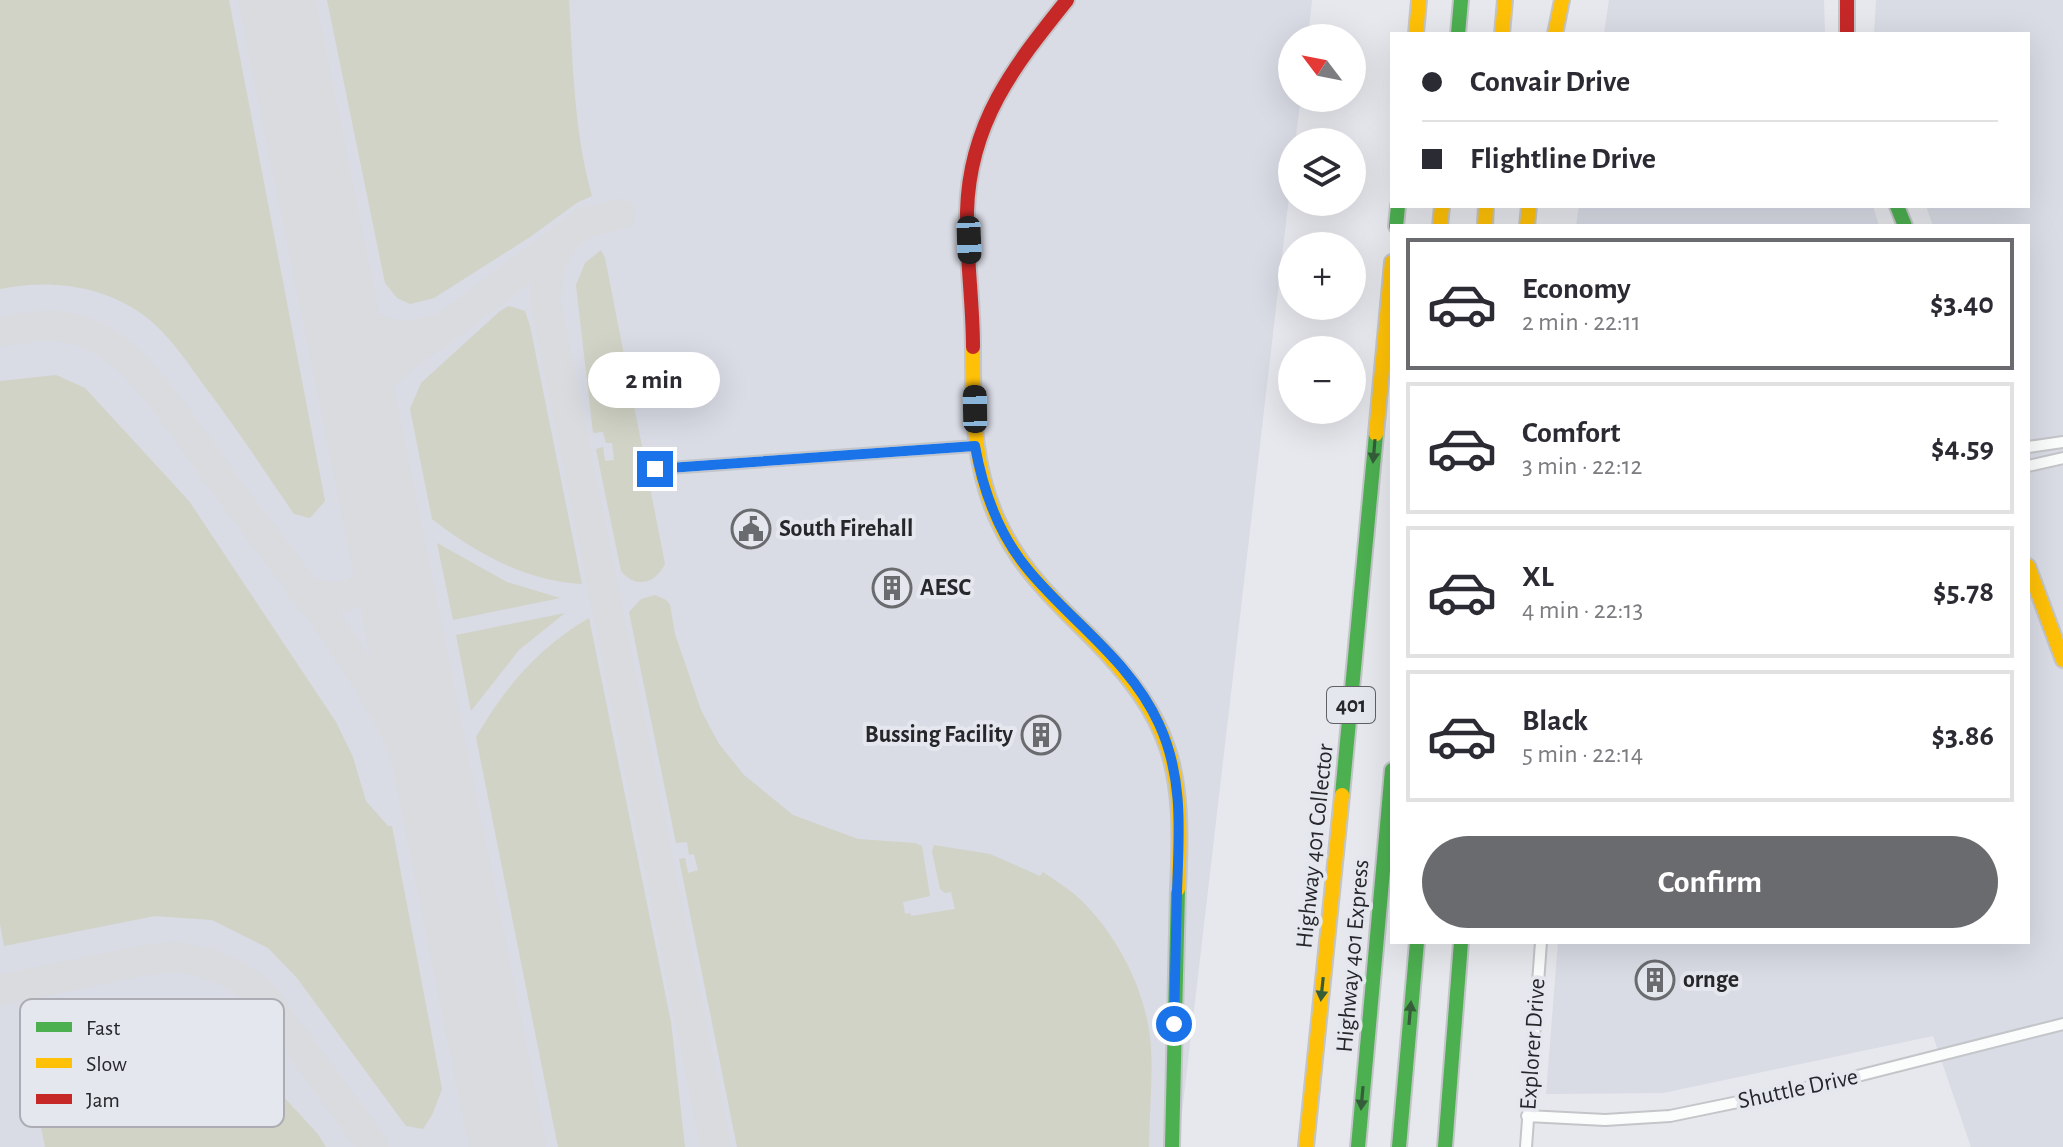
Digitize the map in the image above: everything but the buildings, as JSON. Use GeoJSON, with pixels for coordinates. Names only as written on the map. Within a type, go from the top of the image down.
{"type":"FeatureCollection","features":[{"type":"Feature","properties":{"kind":"main road"},"geometry":{"type":"LineString","coordinates":[[1067,0],[999,90],[973,158],[968,211],[975,446],[996,518],[1011,546],[1029,571],[1131,678],[1152,710],[1170,753],[1177,779],[1181,831],[1172,1147]]}},
{"type":"Feature","properties":{"kind":"main road"},"geometry":{"type":"LineString","coordinates":[[1406,32],[1407,0]]}},
{"type":"Feature","properties":{"kind":"main road"},"geometry":{"type":"LineString","coordinates":[[1416,32],[1419,0]]}},
{"type":"Feature","properties":{"kind":"main road"},"geometry":{"type":"LineString","coordinates":[[1458,32],[1461,0]]}},
{"type":"Feature","properties":{"kind":"main road"},"geometry":{"type":"LineString","coordinates":[[1502,32],[1505,0]]}},
{"type":"Feature","properties":{"kind":"main road"},"geometry":{"type":"LineString","coordinates":[[1545,32],[1548,0]]}},
{"type":"Feature","properties":{"kind":"main road"},"geometry":{"type":"LineString","coordinates":[[1555,32],[1562,0]]}},
{"type":"Feature","properties":{"kind":"main road"},"geometry":{"type":"LineString","coordinates":[[1847,0],[1847,32]]}},
{"type":"Feature","properties":{"kind":"main road","name":"Highway 401 Collector"},"geometry":{"type":"LineString","coordinates":[[1306,1147],[1390,284]]}},
{"type":"Feature","properties":{"kind":"main road"},"geometry":{"type":"LineString","coordinates":[[2030,571],[2063,660]]}},
{"type":"Feature","properties":{"kind":"main road","name":"Highway 401 Express"},"geometry":{"type":"LineString","coordinates":[[1358,1147],[1390,792]]}},
{"type":"Feature","properties":{"kind":"main road"},"geometry":{"type":"LineString","coordinates":[[1399,1147],[1417,944]]}},
{"type":"Feature","properties":{"kind":"main road"},"geometry":{"type":"LineString","coordinates":[[1445,1147],[1461,944]]}},
{"type":"Feature","properties":{"kind":"street"},"geometry":{"type":"LineString","coordinates":[[2030,447],[2063,442]]}},
{"type":"Feature","properties":{"kind":"street"},"geometry":{"type":"LineString","coordinates":[[655,469],[975,446]]}},
{"type":"Feature","properties":{"kind":"street"},"geometry":{"type":"LineString","coordinates":[[2030,466],[2063,458]]}},
{"type":"Feature","properties":{"kind":"street","name":"Explorer Drive"},"geometry":{"type":"LineString","coordinates":[[1526,1147],[1541,944]]}},
{"type":"Feature","properties":{"kind":"street","name":"Shuttle Drive"},"geometry":{"type":"LineString","coordinates":[[1527,1116],[1605,1120],[1670,1116],[1830,1083],[2063,1024]]}},
{"type":"Feature","properties":{"kind":"shaded area"},"geometry":{"type":"Polygon","coordinates":[[[0,0],[1312,0],[1309,24],[1278,24],[1278,112],[1299,112],[1297,128],[1278,128],[1278,216],[1287,216],[1285,232],[1278,232],[1278,291],[1178,1147],[0,1147],[0,0]]]}},
{"type":"Feature","properties":{"kind":"shaded area"},"geometry":{"type":"Polygon","coordinates":[[[0,0],[229,0],[325,501],[310,518],[294,514],[180,353],[146,317],[112,298],[76,287],[38,285],[0,289],[0,0]]]}},
{"type":"Feature","properties":{"kind":"shaded area"},"geometry":{"type":"Polygon","coordinates":[[[327,0],[569,0],[578,123],[592,196],[578,202],[530,237],[434,298],[410,304],[397,298],[385,283],[327,0]]]}},
{"type":"Feature","properties":{"kind":"shaded area"},"geometry":{"type":"Polygon","coordinates":[[[1609,0],[1824,0],[1825,32],[1604,32],[1609,0]]]}},
{"type":"Feature","properties":{"kind":"shaded area"},"geometry":{"type":"Polygon","coordinates":[[[1876,0],[2063,0],[2063,1147],[1971,1147],[1933,1036],[1663,1093],[1546,1094],[1558,944],[2030,944],[2030,224],[1932,224],[1927,208],[2030,208],[2030,32],[1874,32],[1876,0]]]}},
{"type":"Feature","properties":{"kind":"shaded area"},"geometry":{"type":"Polygon","coordinates":[[[1579,208],[1874,208],[1878,224],[1576,224],[1579,208]]]}},
{"type":"Feature","properties":{"kind":"shaded area"},"geometry":{"type":"Polygon","coordinates":[[[601,250],[665,564],[656,576],[645,582],[633,580],[621,571],[596,449],[603,447],[605,461],[614,460],[612,443],[606,443],[603,432],[593,433],[576,285],[585,263],[601,250]]]}},
{"type":"Feature","properties":{"kind":"shaded area"},"geometry":{"type":"Polygon","coordinates":[[[509,306],[525,311],[530,326],[582,584],[541,577],[502,563],[432,519],[410,409],[421,383],[509,306]]]}},
{"type":"Feature","properties":{"kind":"shaded area"},"geometry":{"type":"Polygon","coordinates":[[[56,375],[85,388],[189,501],[336,722],[353,757],[366,801],[388,826],[392,826],[442,1089],[423,1129],[406,1126],[297,978],[268,948],[212,920],[155,916],[4,946],[0,924],[0,381],[56,375]]]}},
{"type":"Feature","properties":{"kind":"shaded area"},"geometry":{"type":"Polygon","coordinates":[[[437,543],[507,582],[560,598],[453,620],[437,543]]]}},
{"type":"Feature","properties":{"kind":"shaded area"},"geometry":{"type":"Polygon","coordinates":[[[655,595],[670,605],[675,634],[701,710],[719,744],[744,775],[793,815],[858,839],[922,846],[930,896],[903,902],[905,914],[910,913],[911,916],[955,909],[951,892],[945,893],[940,889],[932,851],[934,845],[990,854],[1040,876],[1043,872],[1088,907],[1124,958],[1147,1017],[1152,1064],[1149,1147],[737,1147],[679,859],[685,858],[688,873],[698,870],[694,854],[689,855],[687,842],[676,843],[629,612],[641,599],[655,595]]]}},
{"type":"Feature","properties":{"kind":"shaded area"},"geometry":{"type":"Polygon","coordinates":[[[565,613],[519,650],[471,711],[456,635],[565,613]]]}},
{"type":"Feature","properties":{"kind":"shaded area"},"geometry":{"type":"Polygon","coordinates":[[[589,618],[671,1022],[685,1147],[558,1147],[476,737],[511,685],[539,655],[589,618]]]}},
{"type":"Feature","properties":{"kind":"shaded area"},"geometry":{"type":"Polygon","coordinates":[[[284,1097],[326,1147],[45,1147],[41,1127],[284,1127],[284,1097]]]}},
{"type":"Feature","properties":{"kind":"taxiway"},"geometry":{"type":"LineString","coordinates":[[314,177],[336,283],[354,314],[380,331],[396,334],[412,335],[446,327],[397,363],[383,377],[373,394],[368,413],[369,455],[387,539]]}},
{"type":"Feature","properties":{"kind":"taxiway"},"geometry":{"type":"LineString","coordinates":[[446,327],[584,223],[620,214]]}},
{"type":"Feature","properties":{"kind":"taxiway"},"geometry":{"type":"LineString","coordinates":[[568,234],[549,264],[545,300],[716,1147]]}},
{"type":"Feature","properties":{"kind":"taxiway"},"geometry":{"type":"LineString","coordinates":[[0,332],[51,326],[87,333],[116,350],[148,380],[310,598],[377,697],[416,776],[448,853]]}},
{"type":"Feature","properties":{"kind":"taxiway"},"geometry":{"type":"LineString","coordinates":[[300,587],[333,597],[357,591],[373,570],[385,539]]}},
{"type":"Feature","properties":{"kind":"taxiway"},"geometry":{"type":"LineString","coordinates":[[0,990],[145,960],[176,957],[208,963],[237,976],[265,999]]}},
{"type":"Feature","properties":{"kind":"taxiway"},"geometry":{"type":"LineString","coordinates":[[284,1025],[374,1147]]}},
{"type":"Feature","properties":{"kind":"taxiway"},"geometry":{"type":"LineString","coordinates":[[486,1147],[488,1046]]}},
{"type":"Feature","properties":{"kind":"taxiway"},"geometry":{"type":"LineString","coordinates":[[500,1091],[511,1147]]}},
{"type":"Feature","properties":{"kind":"runway"},"geometry":{"type":"LineString","coordinates":[[277,0],[508,1147]]}},
{"type":"Feature","properties":{"kind":"traffic: fast"},"geometry":{"type":"LineString","coordinates":[[1458,32],[1461,0]]}},
{"type":"Feature","properties":{"kind":"traffic: fast"},"geometry":{"type":"LineString","coordinates":[[1396,224],[1398,208]]}},
{"type":"Feature","properties":{"kind":"traffic: fast"},"geometry":{"type":"LineString","coordinates":[[1898,208],[1904,224]]}},
{"type":"Feature","properties":{"kind":"traffic: fast"},"geometry":{"type":"LineString","coordinates":[[1342,795],[1376,434]]}},
{"type":"Feature","properties":{"kind":"traffic: fast"},"geometry":{"type":"LineString","coordinates":[[1358,1147],[1390,792]]}},
{"type":"Feature","properties":{"kind":"traffic: fast"},"geometry":{"type":"LineString","coordinates":[[1172,1147],[1178,889]]}},
{"type":"Feature","properties":{"kind":"traffic: fast"},"geometry":{"type":"LineString","coordinates":[[1399,1147],[1417,944]]}},
{"type":"Feature","properties":{"kind":"traffic: fast"},"geometry":{"type":"LineString","coordinates":[[1445,1147],[1461,944]]}},
{"type":"Feature","properties":{"kind":"traffic: slow"},"geometry":{"type":"LineString","coordinates":[[1416,32],[1419,0]]}},
{"type":"Feature","properties":{"kind":"traffic: slow"},"geometry":{"type":"LineString","coordinates":[[1502,32],[1505,0]]}},
{"type":"Feature","properties":{"kind":"traffic: slow"},"geometry":{"type":"LineString","coordinates":[[1555,32],[1562,0]]}},
{"type":"Feature","properties":{"kind":"traffic: slow"},"geometry":{"type":"LineString","coordinates":[[1440,224],[1442,208]]}},
{"type":"Feature","properties":{"kind":"traffic: slow"},"geometry":{"type":"LineString","coordinates":[[1485,224],[1486,208]]}},
{"type":"Feature","properties":{"kind":"traffic: slow"},"geometry":{"type":"LineString","coordinates":[[1527,224],[1529,208]]}},
{"type":"Feature","properties":{"kind":"traffic: slow"},"geometry":{"type":"LineString","coordinates":[[1376,434],[1390,284]]}},
{"type":"Feature","properties":{"kind":"traffic: slow"},"geometry":{"type":"LineString","coordinates":[[973,347],[974,416],[979,460],[1000,525],[1017,555],[1039,583],[1116,664],[1139,693],[1168,749],[1179,811],[1178,889]]}},
{"type":"Feature","properties":{"kind":"traffic: slow"},"geometry":{"type":"LineString","coordinates":[[2030,571],[2063,660]]}},
{"type":"Feature","properties":{"kind":"traffic: slow"},"geometry":{"type":"LineString","coordinates":[[1306,1147],[1342,795]]}},
{"type":"Feature","properties":{"kind":"traffic: jam"},"geometry":{"type":"LineString","coordinates":[[973,347],[967,212],[976,151],[998,97],[1029,48],[1067,0]]}},
{"type":"Feature","properties":{"kind":"traffic: jam"},"geometry":{"type":"LineString","coordinates":[[1847,0],[1847,32]]}},
{"type":"Feature","properties":{"kind":"place","name":"South Firehall"},"geometry":{"type":"Point","coordinates":[751,529]}},
{"type":"Feature","properties":{"kind":"place","name":"AESC"},"geometry":{"type":"Point","coordinates":[892,588]}},
{"type":"Feature","properties":{"kind":"place","name":"Bussing Facility"},"geometry":{"type":"Point","coordinates":[1041,735]}},
{"type":"Feature","properties":{"kind":"place","name":"ornge"},"geometry":{"type":"Point","coordinates":[1655,980]}},
{"type":"Feature","properties":{"kind":"route"},"geometry":{"type":"LineString","coordinates":[[655,469],[975,446],[996,518],[1011,546],[1029,571],[1131,678],[1152,710],[1170,753],[1177,779],[1181,831],[1174,1024]]}}]}
